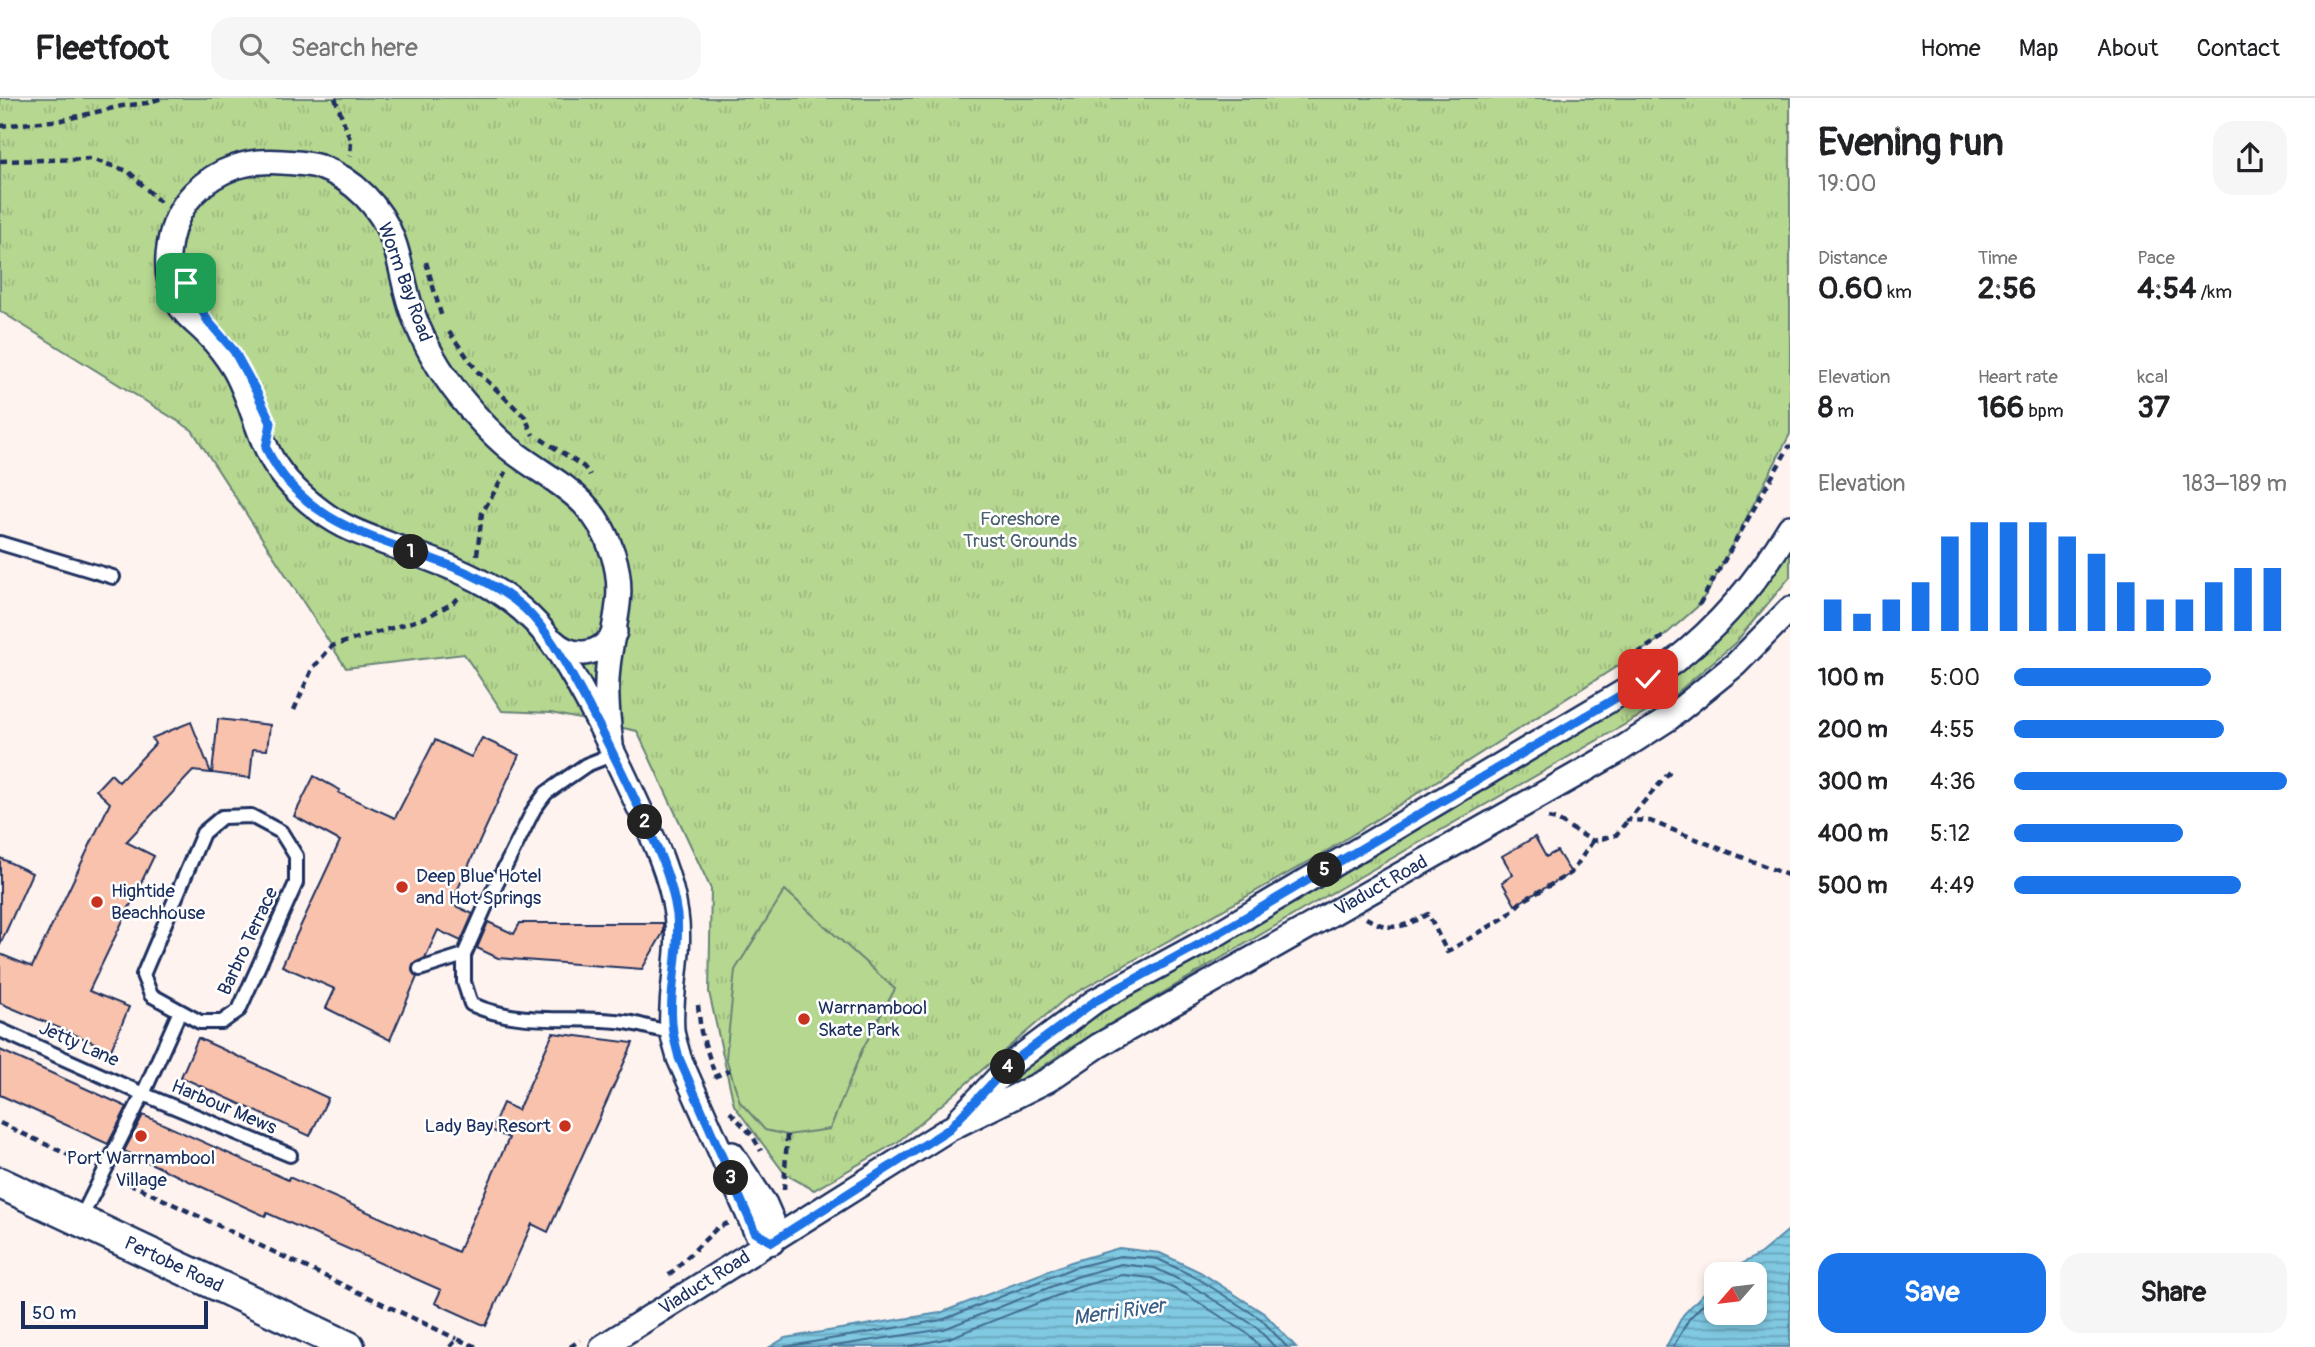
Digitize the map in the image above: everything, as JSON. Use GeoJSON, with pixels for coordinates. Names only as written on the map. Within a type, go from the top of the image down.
{"type":"FeatureCollection","features":[{"type":"Feature","properties":{"kind":"street","name":"Worm Bay Road"},"geometry":{"type":"LineString","coordinates":[[612,749],[606,692],[620,598],[613,552],[602,528],[579,497],[498,439],[481,424],[455,391],[429,351],[412,312],[392,237],[380,214],[368,198],[351,184],[332,172],[312,165],[253,162],[226,170],[207,182],[184,205],[176,218],[169,251],[172,288],[177,303],[213,340],[234,368],[266,448],[290,485],[326,516],[354,531],[453,567],[491,586],[524,609],[548,637],[612,749],[659,852],[677,915],[673,1031],[679,1058],[755,1232],[772,1242]]}},
{"type":"Feature","properties":{"kind":"street","name":"Viaduct Road"},"geometry":{"type":"LineString","coordinates":[[949,1129],[1011,1063],[1095,1001],[1200,944],[1672,663],[1694,646],[1736,604],[1773,557],[1790,527]]}},
{"type":"Feature","properties":{"kind":"street","name":"Viaduct Road"},"geometry":{"type":"LineString","coordinates":[[602,1347],[949,1129],[1048,1080],[1098,1046],[1615,753],[1668,719],[1736,664],[1790,609]]}},
{"type":"Feature","properties":{"kind":"street"},"geometry":{"type":"LineString","coordinates":[[548,637],[564,650],[580,654],[602,646],[615,631]]}},
{"type":"Feature","properties":{"kind":"street","name":"Worm Bay Road"},"geometry":{"type":"LineString","coordinates":[[707,1121],[775,1198],[772,1242]]}},
{"type":"Feature","properties":{"kind":"street","name":"Pertobe Road"},"geometry":{"type":"LineString","coordinates":[[0,1184],[349,1347]]}},
{"type":"Feature","properties":{"kind":"lane"},"geometry":{"type":"LineString","coordinates":[[0,543],[113,577]]}},
{"type":"Feature","properties":{"kind":"lane"},"geometry":{"type":"LineString","coordinates":[[612,749],[546,793],[534,809],[464,956],[464,982],[471,1004],[491,1013],[525,1018],[626,1022],[673,1031]]}},
{"type":"Feature","properties":{"kind":"lane","name":"Barbro Terrace"},"geometry":{"type":"LineString","coordinates":[[251,816],[281,831],[296,856],[296,883],[239,1010],[222,1022],[200,1022],[180,1011],[151,995],[143,975],[203,833],[222,817],[251,816]]}},
{"type":"Feature","properties":{"kind":"lane"},"geometry":{"type":"LineString","coordinates":[[420,970],[464,956]]}},
{"type":"Feature","properties":{"kind":"lane"},"geometry":{"type":"LineString","coordinates":[[79,1222],[143,1094],[180,1011]]}},
{"type":"Feature","properties":{"kind":"lane","name":"Jetty Lane"},"geometry":{"type":"LineString","coordinates":[[0,1030],[143,1094]]}},
{"type":"Feature","properties":{"kind":"lane","name":"Harbour Mews"},"geometry":{"type":"LineString","coordinates":[[143,1094],[290,1155]]}},
{"type":"Feature","properties":{"kind":"path"},"geometry":{"type":"LineString","coordinates":[[0,126],[62,120],[162,98]]}},
{"type":"Feature","properties":{"kind":"path"},"geometry":{"type":"LineString","coordinates":[[335,98],[351,142],[351,184]]}},
{"type":"Feature","properties":{"kind":"path"},"geometry":{"type":"LineString","coordinates":[[340,147],[356,156]]}},
{"type":"Feature","properties":{"kind":"path"},"geometry":{"type":"LineString","coordinates":[[0,161],[91,159],[128,171],[176,218]]}},
{"type":"Feature","properties":{"kind":"path"},"geometry":{"type":"LineString","coordinates":[[424,257],[444,326],[478,372],[525,416],[531,433],[584,467],[591,476]]}},
{"type":"Feature","properties":{"kind":"path"},"geometry":{"type":"LineString","coordinates":[[1345,907],[1380,926],[1403,928],[1428,914],[1447,952],[1507,916],[1521,902],[1571,873],[1593,841],[1616,835],[1670,772]]}},
{"type":"Feature","properties":{"kind":"path"},"geometry":{"type":"LineString","coordinates":[[1514,810],[1557,821],[1593,841]]}},
{"type":"Feature","properties":{"kind":"path"},"geometry":{"type":"LineString","coordinates":[[1628,820],[1650,821],[1790,876]]}},
{"type":"Feature","properties":{"kind":"path"},"geometry":{"type":"LineString","coordinates":[[697,999],[701,1031],[720,1088]]}},
{"type":"Feature","properties":{"kind":"path"},"geometry":{"type":"LineString","coordinates":[[729,1110],[752,1135],[765,1158]]}},
{"type":"Feature","properties":{"kind":"path"},"geometry":{"type":"LineString","coordinates":[[0,1123],[477,1347]]}},
{"type":"Feature","properties":{"kind":"path"},"geometry":{"type":"LineString","coordinates":[[775,1198],[787,1135]]}},
{"type":"Feature","properties":{"kind":"path"},"geometry":{"type":"LineString","coordinates":[[775,1198],[778,1181]]}},
{"type":"Feature","properties":{"kind":"path"},"geometry":{"type":"LineString","coordinates":[[450,1347],[457,1339]]}},
{"type":"Feature","properties":{"kind":"green space","name":"Foreshore Trust Grounds"},"geometry":{"type":"Polygon","coordinates":[[[0,98],[1790,98],[1790,434],[1709,590],[1697,607],[1663,637],[1322,854],[1065,999],[899,1141],[814,1190],[785,1174],[734,1105],[709,992],[711,889],[637,731],[551,713],[502,711],[464,654],[346,668],[192,430],[0,311],[0,98]]]}},
{"type":"Feature","properties":{"kind":"green space"},"geometry":{"type":"Polygon","coordinates":[[[1790,549],[1790,577],[1735,643],[1671,698],[1302,910],[1065,1051],[986,1107],[1011,1072],[1059,1038],[1539,751],[1640,695],[1693,660],[1735,617],[1790,549]]]}},
{"type":"Feature","properties":{"kind":"green space","name":"Warrnambool Skate Park"},"geometry":{"type":"Polygon","coordinates":[[[785,890],[895,989],[862,1050],[830,1129],[787,1135],[765,1130],[740,1102],[726,1058],[735,970],[785,890]]]}},
{"type":"Feature","properties":{"kind":"water"},"geometry":{"type":"Polygon","coordinates":[[[1790,1229],[1790,1347],[1666,1347],[1683,1315],[1704,1293],[1704,1325],[1768,1325],[1768,1262],[1745,1262],[1761,1253],[1790,1229]]]}},
{"type":"Feature","properties":{"kind":"water","name":"Merri River"},"geometry":{"type":"Polygon","coordinates":[[[1119,1248],[1160,1253],[1200,1272],[1265,1314],[1296,1347],[770,1347],[785,1338],[940,1313],[1071,1262],[1119,1248]]]}},
{"type":"Feature","properties":{"kind":"building"},"geometry":{"type":"Polygon","coordinates":[[[218,719],[270,725],[267,750],[253,749],[250,778],[212,773],[218,719]]]}},
{"type":"Feature","properties":{"kind":"building"},"geometry":{"type":"Polygon","coordinates":[[[191,722],[211,773],[193,771],[126,842],[154,856],[89,991],[129,1007],[111,1050],[0,1003],[0,954],[32,967],[110,803],[96,790],[111,774],[119,782],[155,744],[152,738],[191,722]]]}},
{"type":"Feature","properties":{"kind":"building"},"geometry":{"type":"Polygon","coordinates":[[[482,738],[519,755],[451,904],[473,914],[461,941],[438,930],[425,958],[413,964],[412,971],[417,977],[390,1040],[326,1008],[335,989],[282,966],[340,841],[294,816],[314,776],[340,790],[339,793],[395,818],[435,740],[471,757],[482,738]]]}},
{"type":"Feature","properties":{"kind":"building"},"geometry":{"type":"Polygon","coordinates":[[[1535,837],[1546,857],[1557,851],[1571,873],[1515,905],[1502,882],[1513,875],[1502,856],[1535,837]]]}},
{"type":"Feature","properties":{"kind":"building"},"geometry":{"type":"Polygon","coordinates":[[[0,858],[32,873],[0,945],[0,858]]]}},
{"type":"Feature","properties":{"kind":"building"},"geometry":{"type":"Polygon","coordinates":[[[488,922],[514,934],[520,923],[663,923],[663,933],[642,969],[498,958],[477,948],[488,922]]]}},
{"type":"Feature","properties":{"kind":"building"},"geometry":{"type":"Polygon","coordinates":[[[553,1033],[633,1043],[548,1232],[532,1224],[486,1326],[435,1303],[441,1290],[267,1213],[265,1216],[124,1151],[143,1115],[458,1252],[509,1138],[491,1130],[503,1103],[518,1110],[553,1033]]]}},
{"type":"Feature","properties":{"kind":"building"},"geometry":{"type":"Polygon","coordinates":[[[198,1038],[328,1098],[310,1136],[181,1077],[198,1038]]]}},
{"type":"Feature","properties":{"kind":"building"},"geometry":{"type":"Polygon","coordinates":[[[0,1050],[127,1107],[108,1144],[0,1095],[0,1050]]]}},
{"type":"Feature","properties":{"kind":"place","name":"Deep Blue Hotel and Hot Springs"},"geometry":{"type":"Point","coordinates":[402,887]}},
{"type":"Feature","properties":{"kind":"place","name":"Hightide Beachhouse"},"geometry":{"type":"Point","coordinates":[97,902]}},
{"type":"Feature","properties":{"kind":"place","name":"Warrnambool Skate Park"},"geometry":{"type":"Point","coordinates":[804,1019]}},
{"type":"Feature","properties":{"kind":"place","name":"Lady Bay Resort"},"geometry":{"type":"Point","coordinates":[565,1126]}},
{"type":"Feature","properties":{"kind":"place","name":"Port Warrnambool Village"},"geometry":{"type":"Point","coordinates":[141,1136]}},
{"type":"Feature","properties":{"kind":"route"},"geometry":{"type":"LineString","coordinates":[[186,283],[208,321],[234,351],[256,391],[271,423],[266,448],[270,456],[290,485],[307,502],[354,531],[453,567],[491,586],[524,609],[560,654],[611,744],[659,852],[677,915],[673,1031],[679,1058],[755,1232],[772,1242],[949,1129],[1011,1063],[1095,1001],[1200,944],[1648,679]]}}]}
